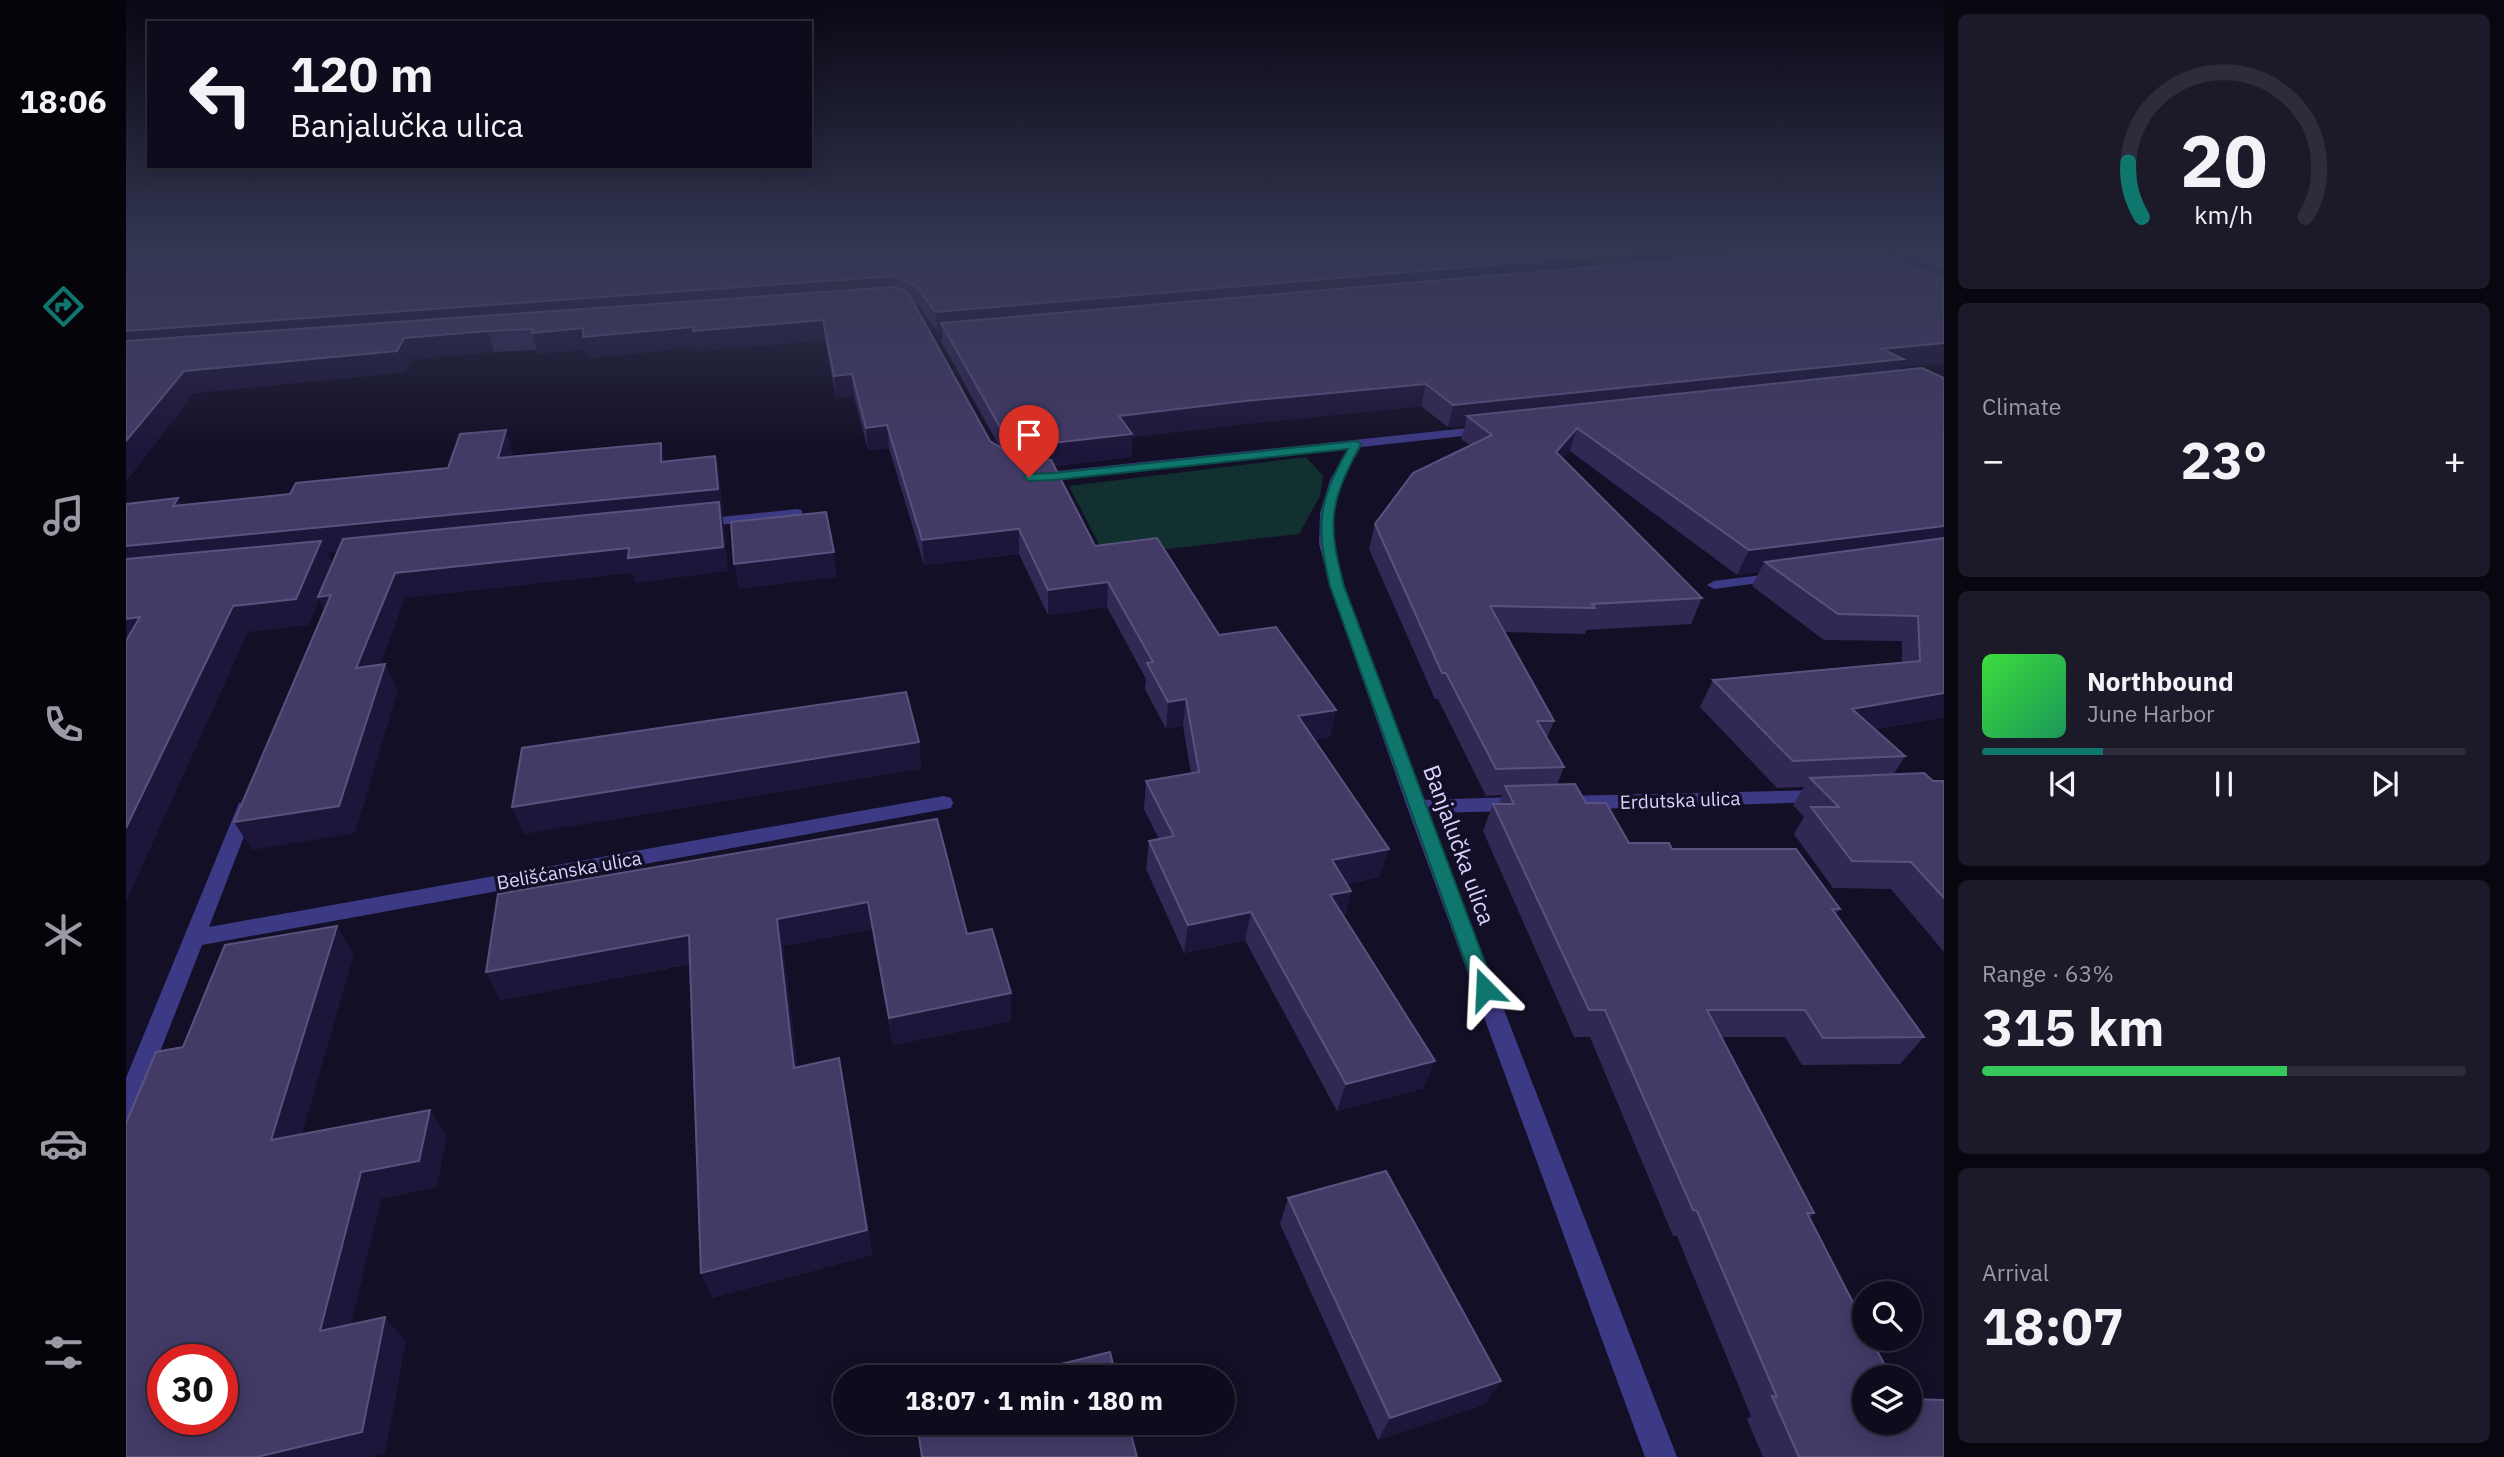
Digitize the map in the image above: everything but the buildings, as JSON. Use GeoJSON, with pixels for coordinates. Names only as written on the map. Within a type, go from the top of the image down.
{"type":"FeatureCollection","features":[{"type":"Feature","properties":{"kind":"street"},"geometry":{"type":"LineString","coordinates":[[1029,477],[1054,477],[1506,428]]}},
{"type":"Feature","properties":{"kind":"street","name":"Banjalučka ulica"},"geometry":{"type":"LineString","coordinates":[[1356,444],[1336,480],[1327,513],[1326,544],[1337,586],[1416,807],[1661,1457]]}},
{"type":"Feature","properties":{"kind":"street"},"geometry":{"type":"LineString","coordinates":[[687,524],[797,513]]}},
{"type":"Feature","properties":{"kind":"street"},"geometry":{"type":"LineString","coordinates":[[1714,585],[1795,574]]}},
{"type":"Feature","properties":{"kind":"street"},"geometry":{"type":"LineString","coordinates":[[126,1108],[255,786]]}},
{"type":"Feature","properties":{"kind":"street","name":"Erdutska ulica"},"geometry":{"type":"LineString","coordinates":[[1416,807],[1839,795]]}},
{"type":"Feature","properties":{"kind":"street","name":"Belišćanska ulica"},"geometry":{"type":"LineString","coordinates":[[194,938],[944,803]]}},
{"type":"Feature","properties":{"kind":"green space"},"geometry":{"type":"Polygon","coordinates":[[[1306,457],[1323,476],[1320,496],[1299,534],[1105,556],[1069,486],[1306,457]]]}},
{"type":"Feature","properties":{"kind":"route"},"geometry":{"type":"LineString","coordinates":[[1029,477],[1054,477],[1356,444],[1336,480],[1327,513],[1326,544],[1337,586],[1485,989]]}}]}
